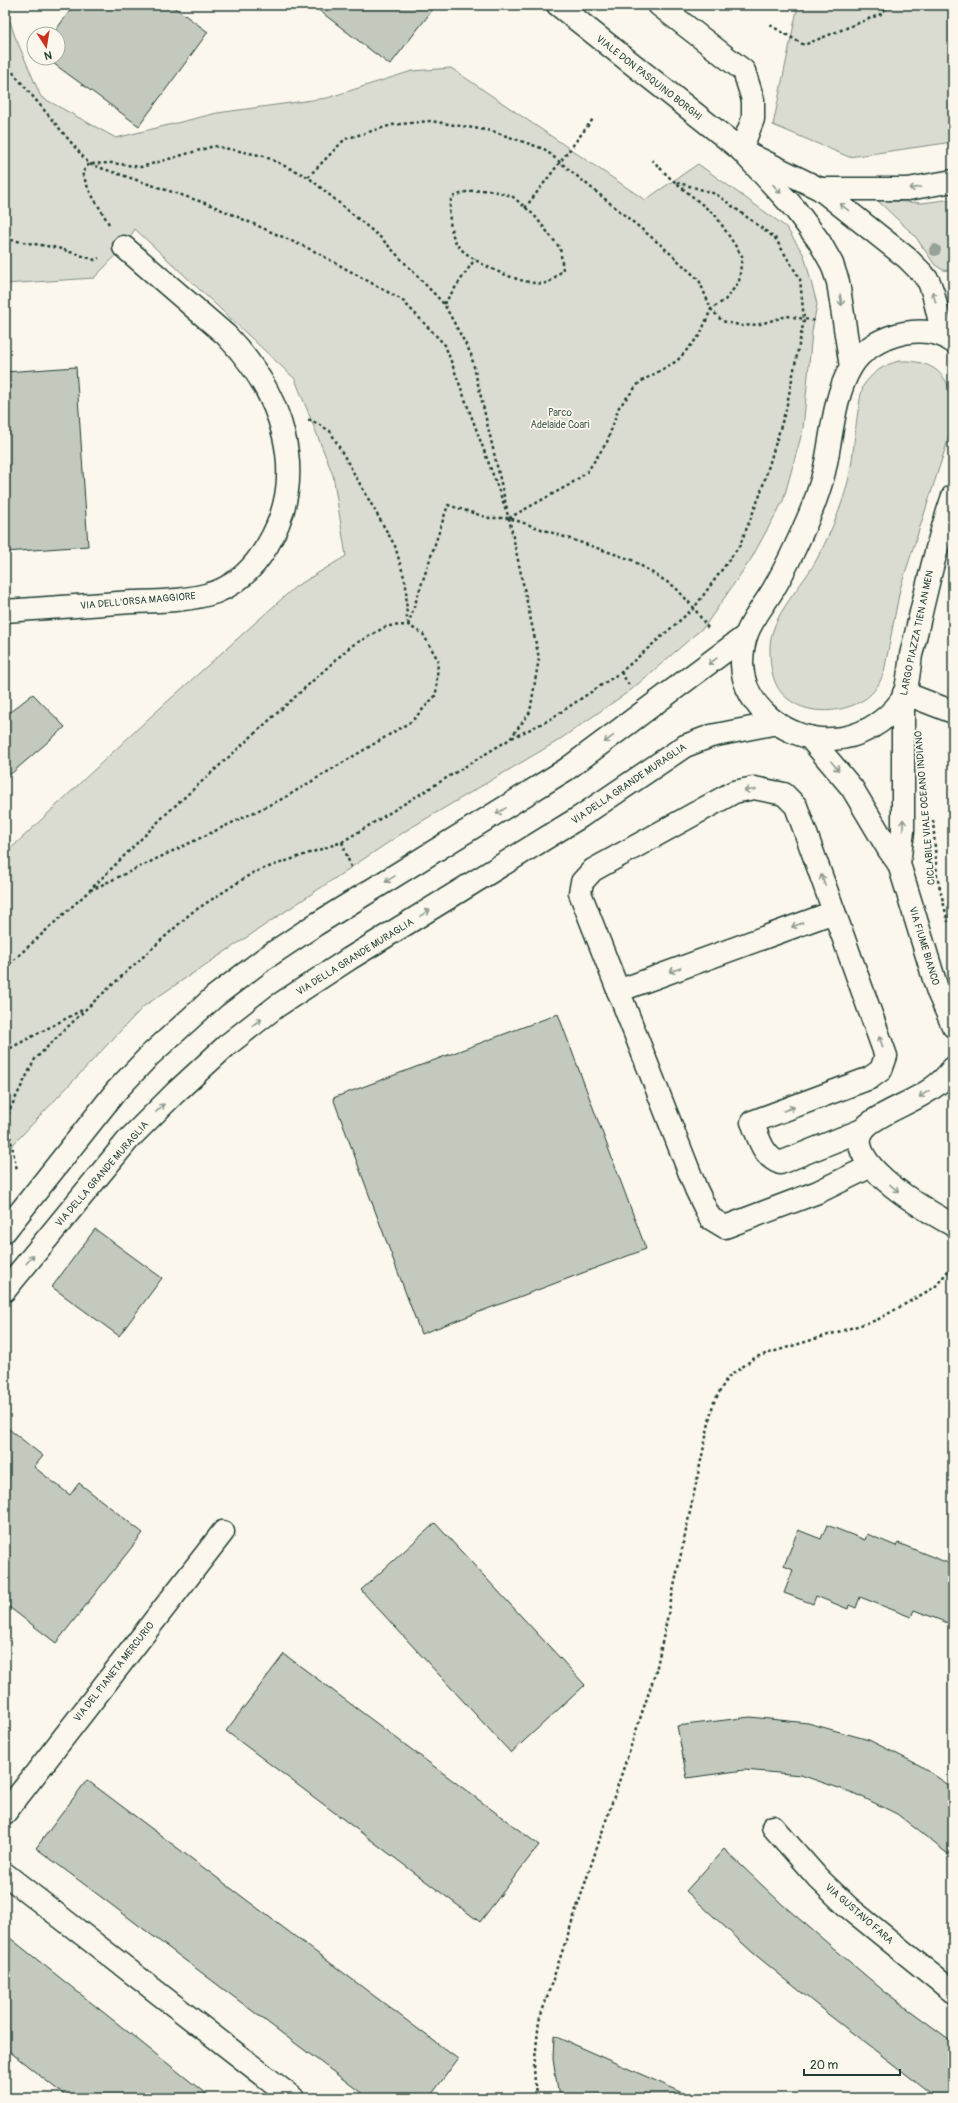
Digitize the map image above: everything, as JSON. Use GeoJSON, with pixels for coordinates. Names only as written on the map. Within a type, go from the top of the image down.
{"type":"FeatureCollection","features":[{"type":"Feature","properties":{"kind":"street","name":"VIALE DON PASQUINO BORGHI"},"geometry":{"type":"LineString","coordinates":[[558,5],[741,150],[795,209],[819,241],[832,264],[838,282],[851,367]]}},
{"type":"Feature","properties":{"kind":"street"},"geometry":{"type":"LineString","coordinates":[[659,5],[744,71],[753,100],[753,119],[741,150]]}},
{"type":"Feature","properties":{"kind":"street","name":"VIALE DON PASQUINO BORGHI"},"geometry":{"type":"LineString","coordinates":[[741,150],[820,189],[896,248],[924,274],[933,293],[949,337]]}},
{"type":"Feature","properties":{"kind":"street"},"geometry":{"type":"LineString","coordinates":[[820,189],[908,189],[953,181]]}},
{"type":"Feature","properties":{"kind":"street","name":"VIA DELL'ORSA MAGGIORE"},"geometry":{"type":"LineString","coordinates":[[5,611],[182,599],[217,592],[237,580],[260,558],[282,513],[288,474],[287,449],[282,426],[262,381],[240,349],[218,327],[124,247]]}},
{"type":"Feature","properties":{"kind":"street","name":"LARGO PIAZZA TIEN AN MEN"},"geometry":{"type":"LineString","coordinates":[[949,337],[924,332],[895,336],[873,346],[861,354],[851,367],[838,401],[824,470],[812,509],[789,561],[744,637],[742,664],[744,681],[754,702],[766,715],[777,723],[809,737],[831,740],[861,733],[875,726],[886,718],[904,696],[933,560],[953,496]]}},
{"type":"Feature","properties":{"kind":"street"},"geometry":{"type":"LineString","coordinates":[[5,1231],[116,1091],[155,1050],[214,997],[264,959],[314,925],[567,769],[744,637]]}},
{"type":"Feature","properties":{"kind":"street"},"geometry":{"type":"LineString","coordinates":[[899,864],[903,831],[904,696],[953,712]]}},
{"type":"Feature","properties":{"kind":"street","name":"VIA DELLA GRANDE MURAGLIA"},"geometry":{"type":"LineString","coordinates":[[5,1290],[128,1140],[221,1050],[277,1006],[349,959],[580,817],[685,746],[712,736],[777,723]]}},
{"type":"Feature","properties":{"kind":"street"},"geometry":{"type":"LineString","coordinates":[[809,737],[852,788],[888,850],[899,864]]}},
{"type":"Feature","properties":{"kind":"street"},"geometry":{"type":"LineString","coordinates":[[872,1166],[818,1192],[725,1227],[710,1218],[696,1189],[580,893],[582,882],[593,870],[734,792],[754,788],[784,794],[796,806],[886,1056],[881,1070],[870,1078],[752,1122],[764,1150],[771,1160],[780,1163],[862,1130],[877,1119],[928,1092],[953,1068]]}},
{"type":"Feature","properties":{"kind":"street","name":"VIA FIUME BIANCO"},"geometry":{"type":"LineString","coordinates":[[899,864],[938,992],[953,1026]]}},
{"type":"Feature","properties":{"kind":"street"},"geometry":{"type":"LineString","coordinates":[[618,991],[834,912]]}},
{"type":"Feature","properties":{"kind":"street"},"geometry":{"type":"LineString","coordinates":[[862,1130],[859,1142],[862,1153],[872,1166],[897,1190],[953,1225]]}},
{"type":"Feature","properties":{"kind":"street","name":"VIA DEL PIANETA MERCURIO"},"geometry":{"type":"LineString","coordinates":[[5,1813],[223,1532]]}},
{"type":"Feature","properties":{"kind":"street","name":"VIA GUSTAVO FARA"},"geometry":{"type":"LineString","coordinates":[[773,1827],[818,1878],[848,1906],[953,1992]]}},
{"type":"Feature","properties":{"kind":"street"},"geometry":{"type":"LineString","coordinates":[[5,1874],[293,2098]]}},
{"type":"Feature","properties":{"kind":"path"},"geometry":{"type":"LineString","coordinates":[[770,25],[804,45],[881,14],[889,5]]}},
{"type":"Feature","properties":{"kind":"path"},"geometry":{"type":"LineString","coordinates":[[5,63],[90,164],[211,205],[314,251],[402,300],[445,345],[509,518]]}},
{"type":"Feature","properties":{"kind":"path"},"geometry":{"type":"LineString","coordinates":[[525,208],[593,119]]}},
{"type":"Feature","properties":{"kind":"path"},"geometry":{"type":"LineString","coordinates":[[308,177],[346,139],[392,125],[430,121],[492,131],[544,149],[661,245],[699,280],[711,309],[722,321],[743,326],[760,324],[787,316],[813,322],[843,312]]}},
{"type":"Feature","properties":{"kind":"path"},"geometry":{"type":"LineString","coordinates":[[5,239],[58,248],[95,260],[124,247],[89,190],[82,173],[90,164],[112,164],[141,167],[214,146],[264,156],[308,177],[381,238],[444,304],[471,354],[490,430],[539,658],[530,712],[510,739]]}},
{"type":"Feature","properties":{"kind":"path"},"geometry":{"type":"LineString","coordinates":[[509,518],[569,485],[587,472],[607,442],[619,408],[640,382],[677,361],[700,335],[711,309],[725,300],[739,282],[742,256],[716,216],[674,181],[652,160]]}},
{"type":"Feature","properties":{"kind":"path"},"geometry":{"type":"LineString","coordinates":[[27,1204],[11,1147],[8,1127],[9,1111],[35,1059],[88,1007],[191,913],[254,872],[342,842],[510,739],[549,720],[621,672],[694,608],[740,544],[760,495],[786,409],[804,320],[800,279],[775,238],[716,194],[674,181]]}},
{"type":"Feature","properties":{"kind":"path"},"geometry":{"type":"LineString","coordinates":[[489,190],[512,196],[534,215],[560,248],[563,270],[548,283],[535,284],[509,276],[475,259],[458,246],[449,220],[448,206],[452,197],[469,191],[489,190]]}},
{"type":"Feature","properties":{"kind":"path"},"geometry":{"type":"LineString","coordinates":[[444,304],[475,259]]}},
{"type":"Feature","properties":{"kind":"path"},"geometry":{"type":"LineString","coordinates":[[282,426],[311,420],[330,431],[395,546],[406,584],[408,626]]}},
{"type":"Feature","properties":{"kind":"path"},"geometry":{"type":"LineString","coordinates":[[408,626],[448,505],[489,518],[509,518],[632,560],[675,586],[694,608],[708,628]]}},
{"type":"Feature","properties":{"kind":"path"},"geometry":{"type":"LineString","coordinates":[[5,968],[89,891],[165,815],[351,646],[387,626],[408,626],[423,634],[438,660],[436,695],[412,721],[284,798],[89,891]]}},
{"type":"Feature","properties":{"kind":"path"},"geometry":{"type":"LineString","coordinates":[[621,672],[631,690]]}},
{"type":"Feature","properties":{"kind":"path","name":"CICLABILE VIALE OCEANO INDIANO"},"geometry":{"type":"LineString","coordinates":[[933,818],[937,876],[950,929]]}},
{"type":"Feature","properties":{"kind":"path"},"geometry":{"type":"LineString","coordinates":[[5,1051],[88,1007]]}},
{"type":"Feature","properties":{"kind":"path"},"geometry":{"type":"LineString","coordinates":[[536,2098],[534,2068],[539,2021],[656,1671],[713,1404],[727,1378],[756,1357],[877,1320],[935,1287],[953,1265]]}},
{"type":"Feature","properties":{"kind":"green space","name":"Parco Adelaide Coari"},"geometry":{"type":"Polygon","coordinates":[[[5,5],[14,34],[26,62],[26,66],[28,66],[41,97],[116,138],[217,113],[327,98],[412,71],[451,68],[645,200],[698,164],[786,227],[804,255],[817,304],[812,332],[803,429],[783,501],[751,559],[705,626],[631,690],[556,742],[407,830],[144,1006],[5,1153],[5,854],[148,719],[295,587],[346,556],[333,475],[295,379],[135,229],[124,247],[94,278],[5,284],[5,5]]]}},
{"type":"Feature","properties":{"kind":"green space"},"geometry":{"type":"Polygon","coordinates":[[[798,5],[953,5],[953,142],[849,157],[773,125],[798,5]]]}},
{"type":"Feature","properties":{"kind":"green space"},"geometry":{"type":"Polygon","coordinates":[[[953,199],[953,271],[943,270],[935,265],[915,236],[877,200],[922,203],[953,199]]]}},
{"type":"Feature","properties":{"kind":"green space"},"geometry":{"type":"Polygon","coordinates":[[[899,361],[917,362],[930,366],[940,374],[947,384],[951,396],[952,409],[948,440],[900,589],[884,672],[879,684],[872,693],[857,704],[837,710],[826,711],[806,708],[788,699],[779,689],[773,677],[770,650],[771,637],[775,625],[788,601],[813,567],[838,512],[849,478],[857,416],[863,386],[878,370],[899,361]]]}},
{"type":"Feature","properties":{"kind":"building"},"geometry":{"type":"Polygon","coordinates":[[[74,5],[171,5],[208,32],[139,126],[57,66],[66,66],[66,26],[59,26],[74,5]]]}},
{"type":"Feature","properties":{"kind":"building"},"geometry":{"type":"Polygon","coordinates":[[[312,5],[430,5],[434,8],[390,65],[312,5]]]}},
{"type":"Feature","properties":{"kind":"building"},"geometry":{"type":"Polygon","coordinates":[[[76,367],[88,546],[5,552],[5,372],[76,367]]]}},
{"type":"Feature","properties":{"kind":"building"},"geometry":{"type":"Polygon","coordinates":[[[33,694],[65,727],[5,779],[5,716],[33,694]]]}},
{"type":"Feature","properties":{"kind":"building"},"geometry":{"type":"Polygon","coordinates":[[[558,1014],[646,1249],[421,1334],[333,1098],[558,1014]]]}},
{"type":"Feature","properties":{"kind":"building"},"geometry":{"type":"Polygon","coordinates":[[[95,1229],[162,1278],[119,1336],[52,1287],[95,1229]]]}},
{"type":"Feature","properties":{"kind":"building"},"geometry":{"type":"Polygon","coordinates":[[[5,1426],[43,1456],[34,1467],[70,1495],[79,1483],[143,1533],[56,1643],[5,1604],[5,1426]]]}},
{"type":"Feature","properties":{"kind":"building"},"geometry":{"type":"Polygon","coordinates":[[[435,1523],[585,1685],[511,1753],[361,1590],[435,1523]]]}},
{"type":"Feature","properties":{"kind":"building"},"geometry":{"type":"Polygon","coordinates":[[[827,1525],[865,1540],[867,1534],[896,1546],[898,1543],[953,1565],[953,1625],[914,1610],[911,1617],[860,1597],[856,1608],[849,1605],[848,1609],[816,1596],[813,1604],[784,1593],[793,1570],[784,1566],[798,1530],[821,1539],[827,1525]]]}},
{"type":"Feature","properties":{"kind":"building"},"geometry":{"type":"Polygon","coordinates":[[[284,1654],[539,1845],[480,1922],[226,1731],[284,1654]]]}},
{"type":"Feature","properties":{"kind":"building"},"geometry":{"type":"Polygon","coordinates":[[[750,1717],[808,1723],[869,1740],[921,1766],[953,1788],[953,1858],[897,1814],[856,1794],[801,1775],[744,1770],[687,1778],[677,1726],[750,1717]]]}},
{"type":"Feature","properties":{"kind":"building"},"geometry":{"type":"Polygon","coordinates":[[[87,1780],[458,2059],[429,2098],[368,2098],[36,1848],[87,1780]]]}},
{"type":"Feature","properties":{"kind":"building"},"geometry":{"type":"Polygon","coordinates":[[[724,1849],[783,1905],[885,1992],[953,2042],[953,2098],[937,2098],[829,2015],[752,1952],[686,1891],[724,1849]]]}},
{"type":"Feature","properties":{"kind":"building"},"geometry":{"type":"Polygon","coordinates":[[[5,1934],[211,2098],[68,2098],[5,2048],[5,1934]]]}},
{"type":"Feature","properties":{"kind":"building"},"geometry":{"type":"Polygon","coordinates":[[[554,2036],[695,2098],[559,2098],[553,2059],[554,2036]]]}}]}
